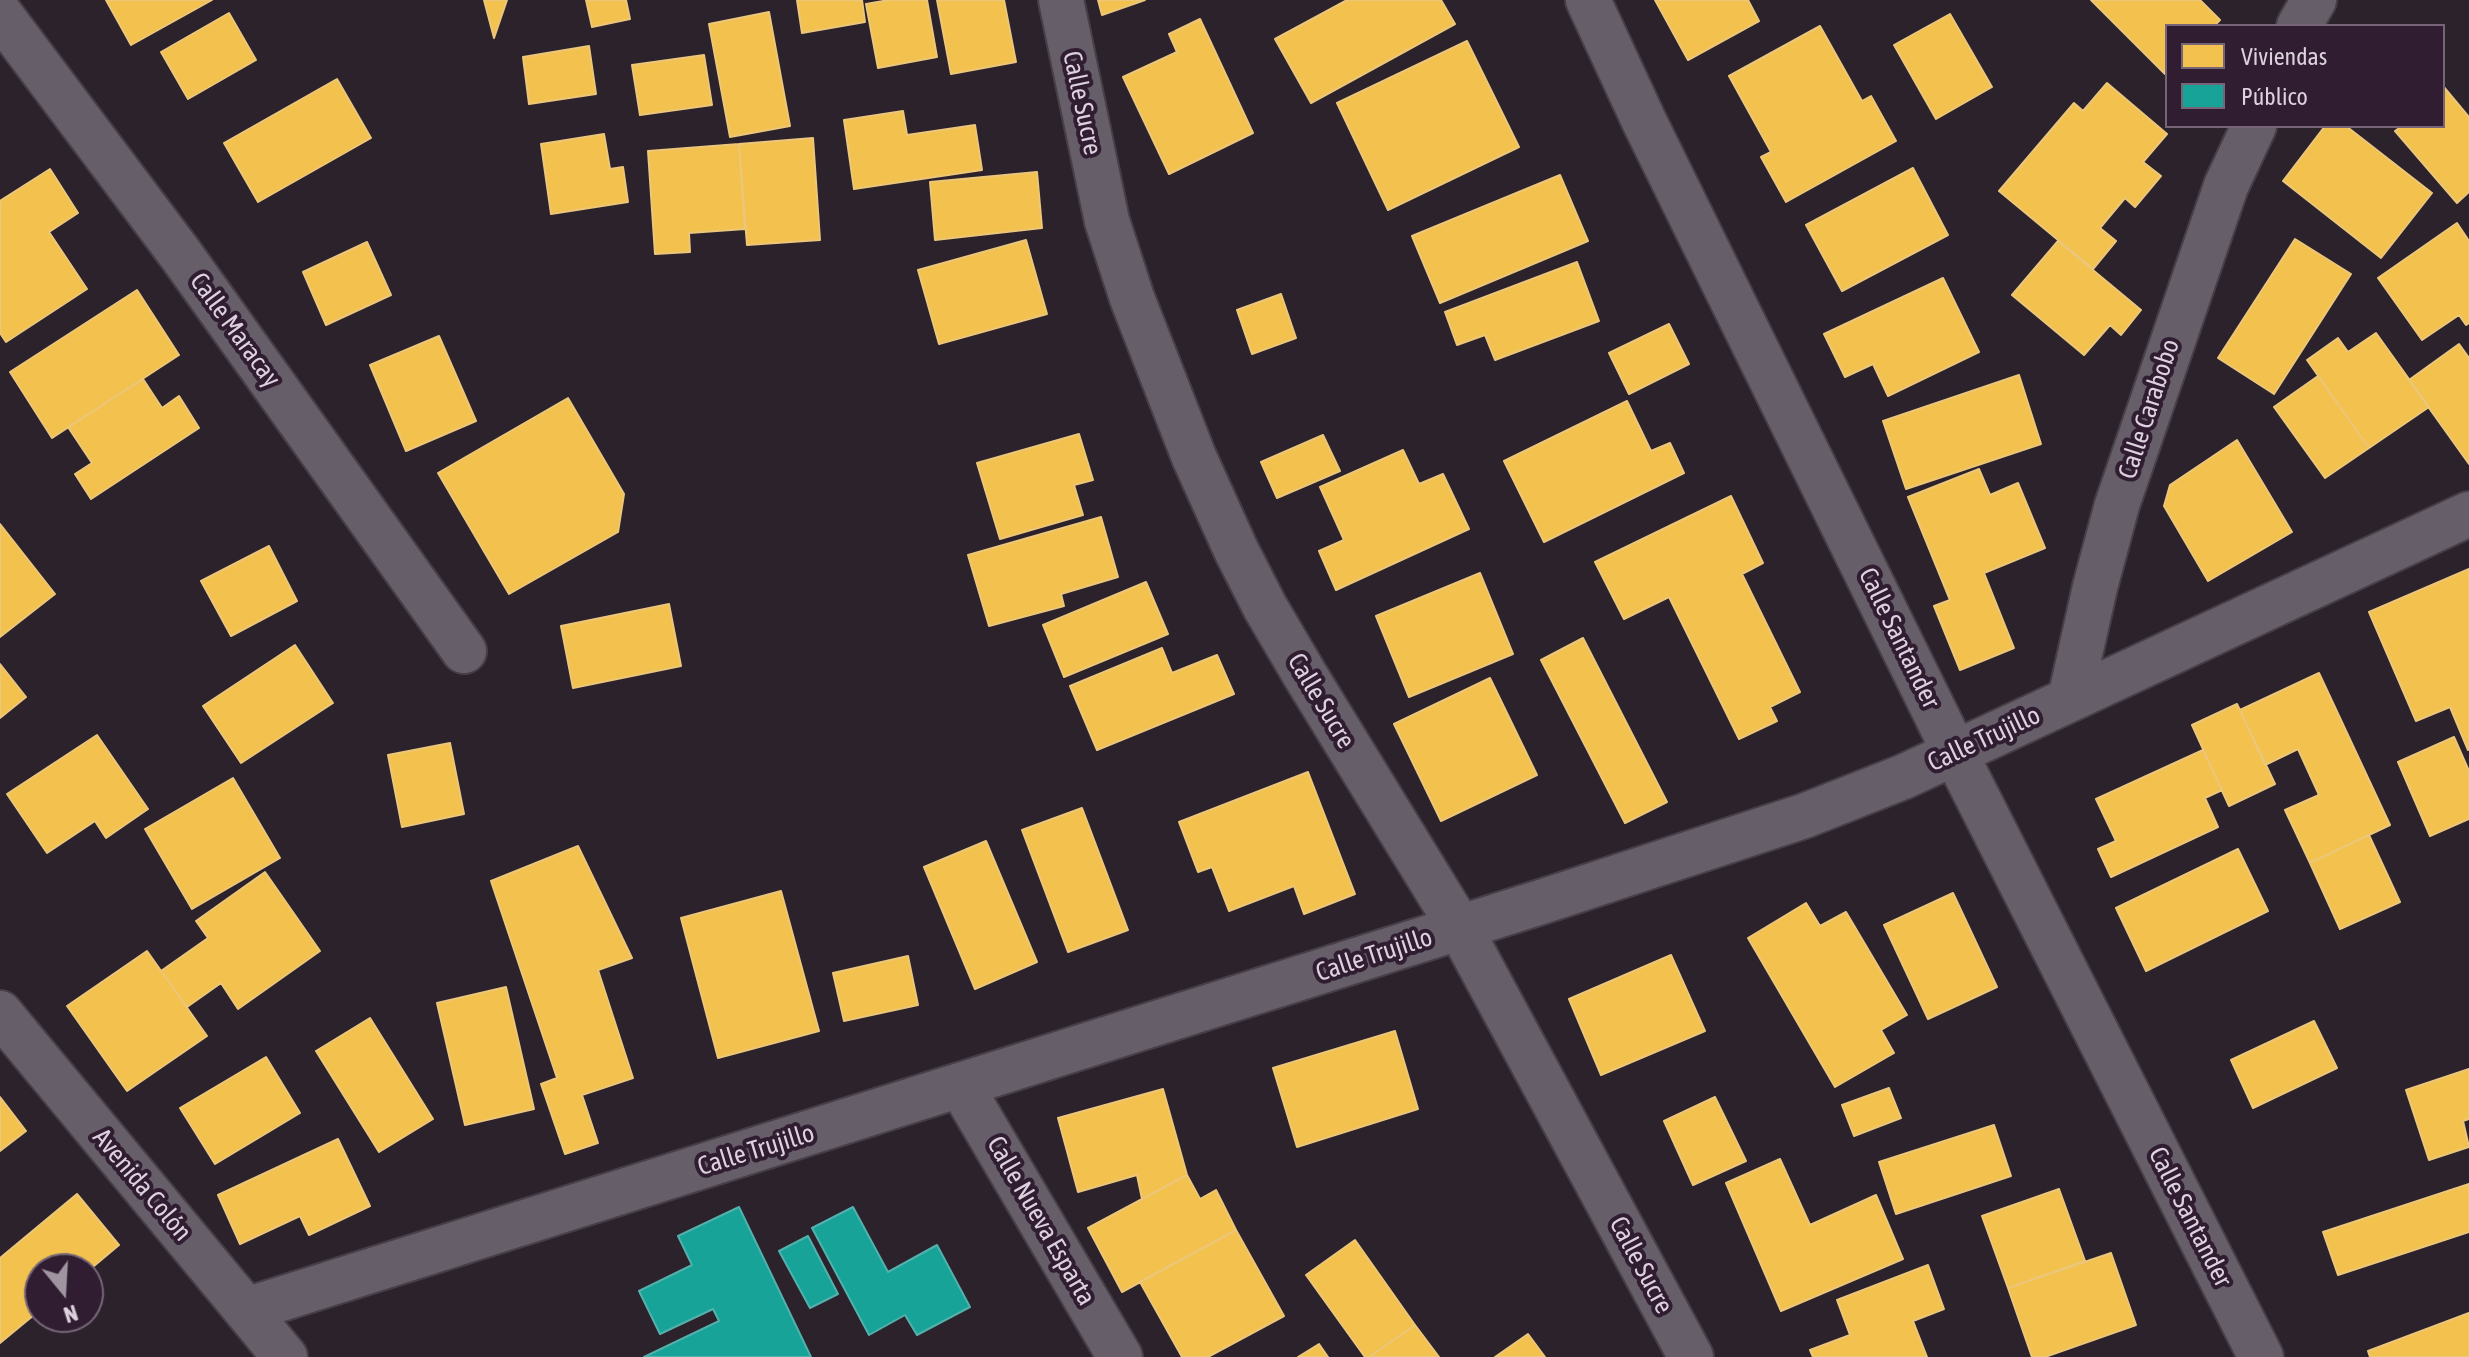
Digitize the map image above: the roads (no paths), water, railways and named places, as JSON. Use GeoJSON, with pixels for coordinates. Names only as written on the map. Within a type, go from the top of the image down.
{"type":"FeatureCollection","features":[{"type":"Feature","properties":{"kind":"street","name":"Calle Sucre"},"geometry":{"type":"LineString","coordinates":[[1061,0],[1107,221],[1132,298],[1194,457],[1236,550],[1265,607],[1460,928],[1691,1357]]}},
{"type":"Feature","properties":{"kind":"street","name":"Calle Santander"},"geometry":{"type":"LineString","coordinates":[[1588,0],[1644,121],[1955,753],[2261,1357]]}},
{"type":"Feature","properties":{"kind":"street"},"geometry":{"type":"LineString","coordinates":[[2300,24],[2314,0]]}},
{"type":"Feature","properties":{"kind":"street","name":"Calle Maracay"},"geometry":{"type":"LineString","coordinates":[[0,14],[181,255],[464,651]]}},
{"type":"Feature","properties":{"kind":"street","name":"Calle Carabobo"},"geometry":{"type":"LineString","coordinates":[[2070,699],[2117,505],[2226,186],[2253,128]]}},
{"type":"Feature","properties":{"kind":"street","name":"Calle Trujillo"},"geometry":{"type":"LineString","coordinates":[[246,1310],[1460,928],[1804,816],[1903,777],[2469,514]]}},
{"type":"Feature","properties":{"kind":"street","name":"Avenida Colón"},"geometry":{"type":"LineString","coordinates":[[0,1013],[285,1357]]}},
{"type":"Feature","properties":{"kind":"street","name":"Calle Nueva Esparta"},"geometry":{"type":"LineString","coordinates":[[961,1086],[1120,1357]]}}]}
